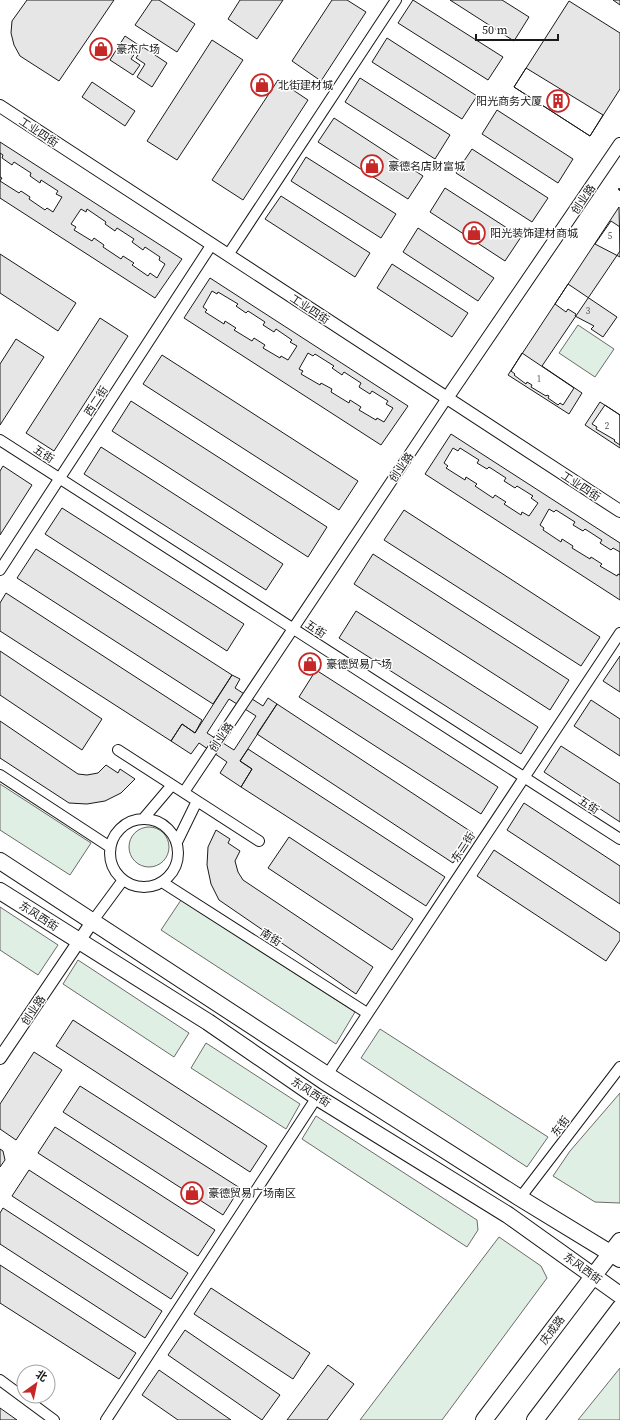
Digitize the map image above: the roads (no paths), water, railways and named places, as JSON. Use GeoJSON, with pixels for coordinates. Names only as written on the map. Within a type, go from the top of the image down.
{"type":"FeatureCollection","features":[{"type":"Feature","properties":{"kind":"main road","name":"东风西街"},"geometry":{"type":"LineString","coordinates":[[0,861],[327,1075],[520,1198],[617,1251]]}},
{"type":"Feature","properties":{"kind":"main road","name":"东风西街"},"geometry":{"type":"LineString","coordinates":[[0,891],[208,1022],[317,1096],[508,1215],[620,1295]]}},
{"type":"Feature","properties":{"kind":"main road","name":"庆成路"},"geometry":{"type":"LineString","coordinates":[[484,1420],[594,1275],[617,1251]]}},
{"type":"Feature","properties":{"kind":"main road"},"geometry":{"type":"LineString","coordinates":[[535,1420],[620,1308]]}},
{"type":"Feature","properties":{"kind":"street"},"geometry":{"type":"LineString","coordinates":[[228,255],[396,0]]}},
{"type":"Feature","properties":{"kind":"street","name":"工业四街"},"geometry":{"type":"LineString","coordinates":[[0,106],[620,511]]}},
{"type":"Feature","properties":{"kind":"street","name":"创业路"},"geometry":{"type":"LineString","coordinates":[[184,792],[447,398],[620,144]]}},
{"type":"Feature","properties":{"kind":"street","name":"西二街"},"geometry":{"type":"LineString","coordinates":[[0,570],[212,244]]}},
{"type":"Feature","properties":{"kind":"street","name":"五街"},"geometry":{"type":"LineString","coordinates":[[0,440],[620,839]]}},
{"type":"Feature","properties":{"kind":"street","name":"东二街"},"geometry":{"type":"LineString","coordinates":[[327,1075],[620,632]]}},
{"type":"Feature","properties":{"kind":"street"},"geometry":{"type":"LineString","coordinates":[[118,750],[259,841]]}},
{"type":"Feature","properties":{"kind":"street"},"geometry":{"type":"LineString","coordinates":[[0,775],[110,847]]}},
{"type":"Feature","properties":{"kind":"street"},"geometry":{"type":"LineString","coordinates":[[144,818],[172,785]]}},
{"type":"Feature","properties":{"kind":"street"},"geometry":{"type":"LineString","coordinates":[[177,842],[197,801]]}},
{"type":"Feature","properties":{"kind":"street"},"geometry":{"type":"LineString","coordinates":[[144,818],[156,820],[166,826],[174,835],[177,842],[179,858],[175,869],[162,882],[146,888],[134,886],[123,880],[115,872],[111,862],[110,847],[117,832],[124,824],[144,818]]}},
{"type":"Feature","properties":{"kind":"street"},"geometry":{"type":"LineString","coordinates":[[92,922],[123,880]]}},
{"type":"Feature","properties":{"kind":"street","name":"南街"},"geometry":{"type":"LineString","coordinates":[[162,882],[368,1013]]}},
{"type":"Feature","properties":{"kind":"street","name":"创业路"},"geometry":{"type":"LineString","coordinates":[[0,1058],[92,922]]}},
{"type":"Feature","properties":{"kind":"street","name":"东街"},"geometry":{"type":"LineString","coordinates":[[520,1198],[620,1068]]}},
{"type":"Feature","properties":{"kind":"street"},"geometry":{"type":"LineString","coordinates":[[106,1420],[317,1096]]}},
{"type":"Feature","properties":{"kind":"street"},"geometry":{"type":"LineString","coordinates":[[0,1380],[54,1420]]}},
{"type":"Feature","properties":{"kind":"place","name":"豪杰广场"},"geometry":{"type":"Point","coordinates":[101,49]}},
{"type":"Feature","properties":{"kind":"place","name":"北街建材城"},"geometry":{"type":"Point","coordinates":[262,85]}},
{"type":"Feature","properties":{"kind":"place","name":"阳光商务大厦"},"geometry":{"type":"Point","coordinates":[558,101]}},
{"type":"Feature","properties":{"kind":"place","name":"豪德名店财富城"},"geometry":{"type":"Point","coordinates":[372,166]}},
{"type":"Feature","properties":{"kind":"place","name":"阳光装饰建材商城"},"geometry":{"type":"Point","coordinates":[474,233]}},
{"type":"Feature","properties":{"kind":"place","name":"豪德贸易广场"},"geometry":{"type":"Point","coordinates":[310,664]}},
{"type":"Feature","properties":{"kind":"place","name":"豪德贸易广场南区"},"geometry":{"type":"Point","coordinates":[192,1193]}}]}
